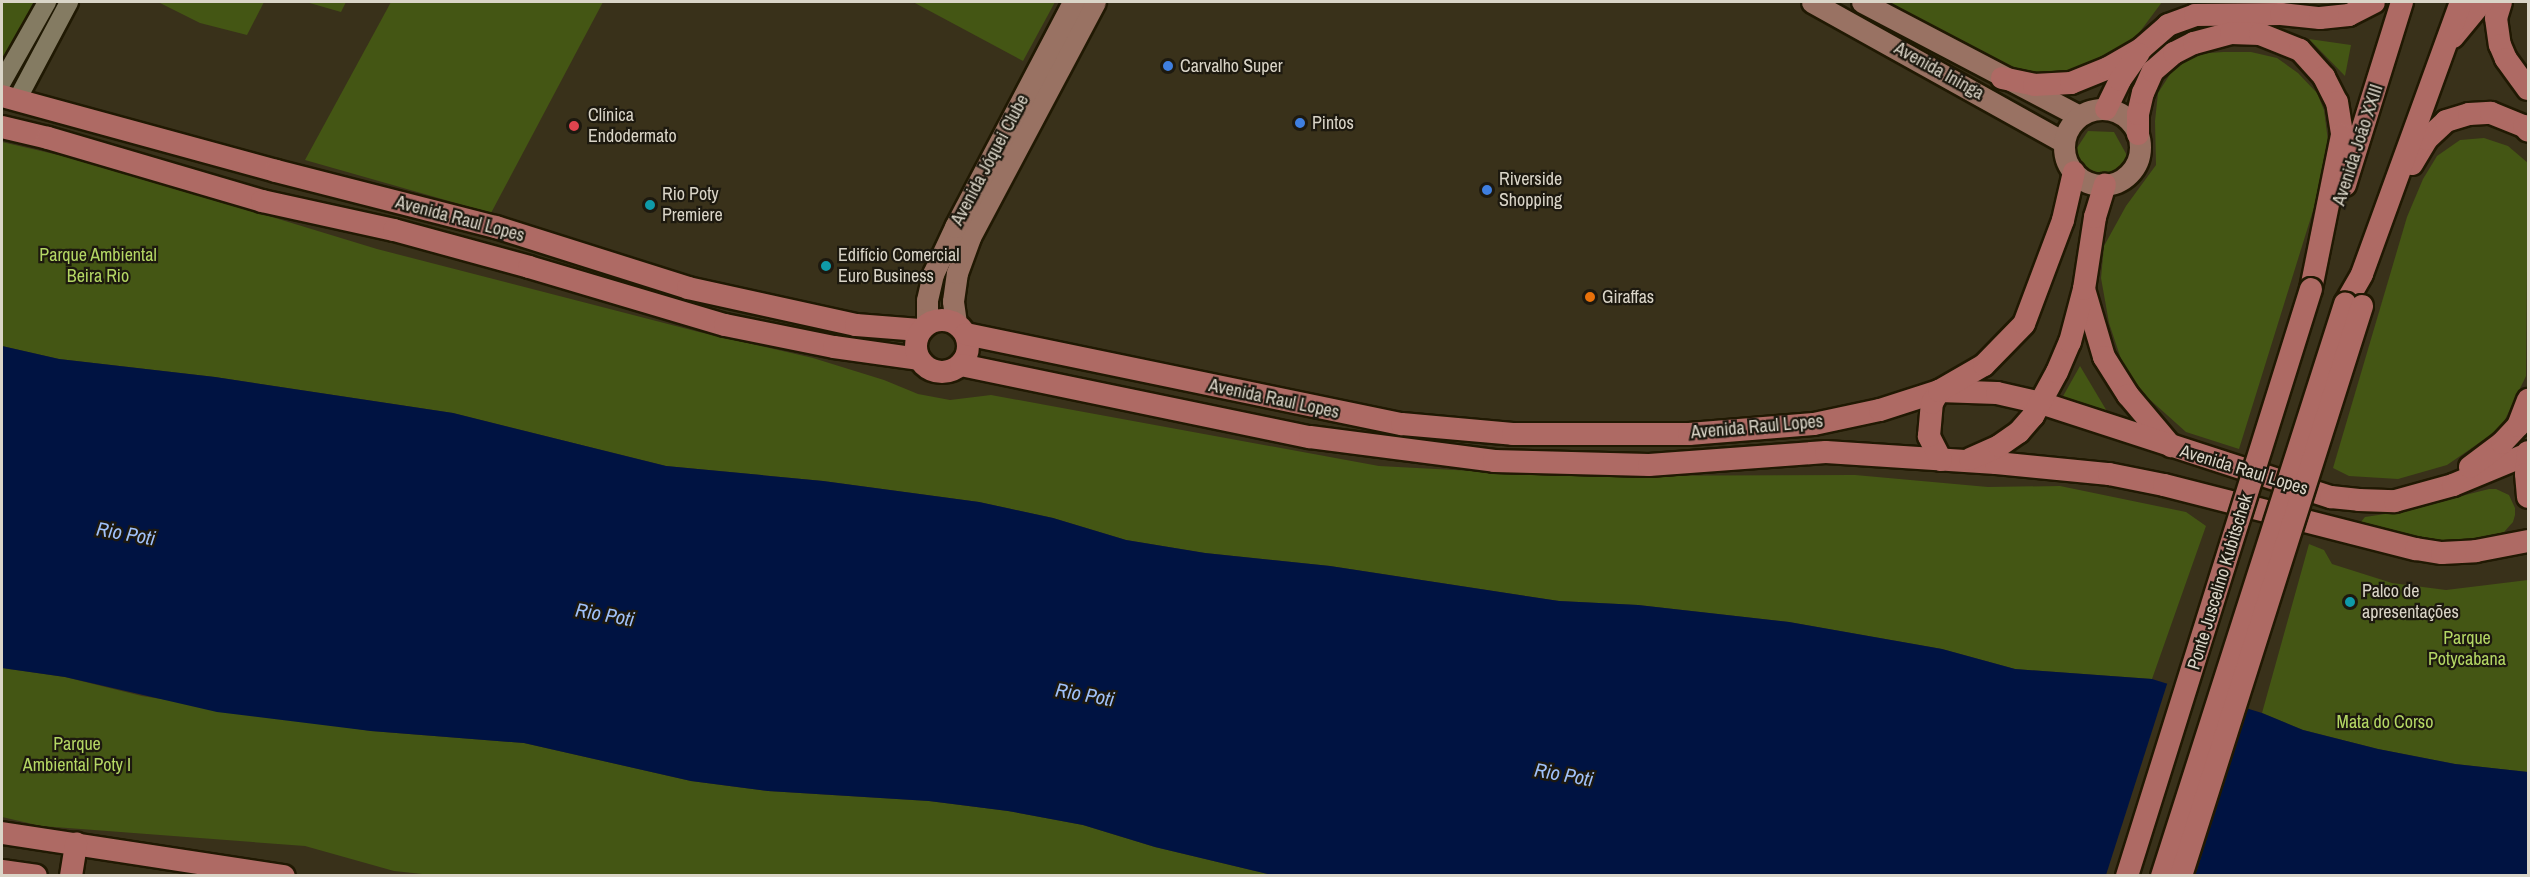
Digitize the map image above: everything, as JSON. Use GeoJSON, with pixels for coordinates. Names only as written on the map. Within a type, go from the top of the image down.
{"type":"FeatureCollection","features":[{"type":"Feature","properties":{"kind":"main road","name":"Avenida Jóquei Clube"},"geometry":{"type":"LineString","coordinates":[[924,327],[933,274],[955,227],[1073,2]]}},
{"type":"Feature","properties":{"kind":"main road","name":"Avenida Jóquei Clube"},"geometry":{"type":"LineString","coordinates":[[961,329],[953,301],[957,273],[970,237],[1095,2]]}},
{"type":"Feature","properties":{"kind":"main road","name":"Avenida Ininga"},"geometry":{"type":"LineString","coordinates":[[1812,2],[2064,142]]}},
{"type":"Feature","properties":{"kind":"main road","name":"Avenida Ininga"},"geometry":{"type":"LineString","coordinates":[[1862,2],[2002,78],[2079,116]]}},
{"type":"Feature","properties":{"kind":"main road"},"geometry":{"type":"LineString","coordinates":[[2002,78],[2034,85],[2071,83],[2108,68],[2142,48],[2168,26],[2195,15],[2246,14],[2320,18],[2349,15],[2374,2]]}},
{"type":"Feature","properties":{"kind":"main road","name":"Avenida João XXIII"},"geometry":{"type":"LineString","coordinates":[[2311,289],[2402,2]]}},
{"type":"Feature","properties":{"kind":"main road"},"geometry":{"type":"LineString","coordinates":[[2181,876],[2362,274],[2460,2]]}},
{"type":"Feature","properties":{"kind":"main road"},"geometry":{"type":"LineString","coordinates":[[2442,49],[2482,2]]}},
{"type":"Feature","properties":{"kind":"main road"},"geometry":{"type":"LineString","coordinates":[[2501,2],[2496,18],[2500,45],[2506,59],[2529,89]]}},
{"type":"Feature","properties":{"kind":"main road"},"geometry":{"type":"LineString","coordinates":[[2138,134],[2126,116],[2106,109],[2092,110],[2079,116],[2067,132],[2064,153],[2074,172],[2093,184],[2105,185],[2116,182],[2134,167],[2140,145],[2138,114],[2143,93],[2153,71],[2174,53],[2194,43],[2231,33],[2260,34],[2300,51],[2324,78],[2337,102],[2342,135],[2311,289]]}},
{"type":"Feature","properties":{"kind":"main road"},"geometry":{"type":"LineString","coordinates":[[2106,109],[2120,80],[2142,48]]}},
{"type":"Feature","properties":{"kind":"main road","name":"Avenida Raul Lopes"},"geometry":{"type":"LineString","coordinates":[[9,98],[276,171],[495,227],[688,288],[856,326],[924,327]]}},
{"type":"Feature","properties":{"kind":"main road"},"geometry":{"type":"LineString","coordinates":[[2382,218],[2427,139],[2446,122],[2469,114],[2491,113],[2524,126],[2529,131]]}},
{"type":"Feature","properties":{"kind":"main road","name":"Avenida Raul Lopes"},"geometry":{"type":"LineString","coordinates":[[2,128],[48,138],[262,201],[416,236],[725,325],[834,347],[918,359]]}},
{"type":"Feature","properties":{"kind":"main road"},"geometry":{"type":"LineString","coordinates":[[48,138],[70,133],[120,146],[133,140],[136,131]]}},
{"type":"Feature","properties":{"kind":"main road"},"geometry":{"type":"LineString","coordinates":[[1941,460],[1934,449],[1928,428],[1932,404],[1940,392],[1984,365],[2024,324],[2063,220],[2074,172]]}},
{"type":"Feature","properties":{"kind":"main road"},"geometry":{"type":"LineString","coordinates":[[1966,461],[1999,446],[2019,432],[2041,403],[2070,342],[2084,289],[2092,228],[2105,185]]}},
{"type":"Feature","properties":{"kind":"main road"},"geometry":{"type":"LineString","coordinates":[[2084,289],[2104,357],[2128,395],[2172,447]]}},
{"type":"Feature","properties":{"kind":"main road","name":"Ponte Juscelino Kubitschek"},"geometry":{"type":"LineString","coordinates":[[2127,876],[2311,289]]}},
{"type":"Feature","properties":{"kind":"main road","name":"Ponte Juscelino Kubitschek"},"geometry":{"type":"LineString","coordinates":[[2162,876],[2353,305]]}},
{"type":"Feature","properties":{"kind":"main road"},"geometry":{"type":"LineString","coordinates":[[941,320],[961,329],[967,356],[961,365],[950,372],[938,373],[926,368],[918,359],[915,349],[924,327],[941,320]]}},
{"type":"Feature","properties":{"kind":"main road","name":"Avenida Raul Lopes"},"geometry":{"type":"LineString","coordinates":[[961,329],[1401,424],[1513,434],[1689,434],[1814,424],[1880,410],[1940,392],[1997,393],[2041,403],[2331,497],[2395,501],[2453,485],[2528,454]]}},
{"type":"Feature","properties":{"kind":"main road","name":"Avenida Raul Lopes"},"geometry":{"type":"LineString","coordinates":[[961,365],[1310,437],[1494,461],[1649,465],[1826,452],[1966,461],[2109,474],[2164,485],[2416,549],[2442,553],[2476,551],[2529,541]]}},
{"type":"Feature","properties":{"kind":"main road"},"geometry":{"type":"LineString","coordinates":[[2419,494],[2481,461],[2518,426],[2529,400]]}},
{"type":"Feature","properties":{"kind":"main road"},"geometry":{"type":"LineString","coordinates":[[2528,454],[2529,497]]}},
{"type":"Feature","properties":{"kind":"main road"},"geometry":{"type":"LineString","coordinates":[[2,833],[284,876]]}},
{"type":"Feature","properties":{"kind":"main road"},"geometry":{"type":"LineString","coordinates":[[71,876],[76,843]]}},
{"type":"Feature","properties":{"kind":"main road"},"geometry":{"type":"LineString","coordinates":[[2,871],[36,876]]}},
{"type":"Feature","properties":{"kind":"street"},"geometry":{"type":"LineString","coordinates":[[2,82],[47,2]]}},
{"type":"Feature","properties":{"kind":"street"},"geometry":{"type":"LineString","coordinates":[[9,98],[69,2]]}},
{"type":"Feature","properties":{"kind":"green space"},"geometry":{"type":"Polygon","coordinates":[[[2,2],[40,2],[2,69],[2,2]]]}},
{"type":"Feature","properties":{"kind":"green space"},"geometry":{"type":"Polygon","coordinates":[[[158,2],[264,2],[247,35],[200,23],[158,2]]]}},
{"type":"Feature","properties":{"kind":"green space"},"geometry":{"type":"Polygon","coordinates":[[[306,2],[346,2],[341,12],[306,2]]]}},
{"type":"Feature","properties":{"kind":"green space"},"geometry":{"type":"Polygon","coordinates":[[[391,2],[603,2],[491,213],[305,160],[391,2]]]}},
{"type":"Feature","properties":{"kind":"green space"},"geometry":{"type":"Polygon","coordinates":[[[913,2],[1055,2],[1023,61],[913,2]]]}},
{"type":"Feature","properties":{"kind":"green space"},"geometry":{"type":"Polygon","coordinates":[[[1875,2],[2162,2],[2139,33],[2125,47],[2103,62],[2055,76],[2010,72],[1875,2]]]}},
{"type":"Feature","properties":{"kind":"green space"},"geometry":{"type":"Polygon","coordinates":[[[2309,39],[2351,45],[2345,76],[2309,39]]]}},
{"type":"Feature","properties":{"kind":"green space"},"geometry":{"type":"Polygon","coordinates":[[[2251,52],[2277,58],[2298,73],[2317,93],[2324,110],[2330,156],[2239,449],[2186,432],[2148,398],[2124,368],[2109,323],[2101,278],[2104,246],[2126,206],[2156,165],[2155,121],[2158,93],[2174,68],[2196,54],[2251,52]]]}},
{"type":"Feature","properties":{"kind":"green space"},"geometry":{"type":"Polygon","coordinates":[[[2088,131],[2114,132],[2129,159],[2114,175],[2091,177],[2079,165],[2075,151],[2088,131]]]}},
{"type":"Feature","properties":{"kind":"green space"},"geometry":{"type":"Polygon","coordinates":[[[2484,138],[2508,146],[2528,163],[2526,376],[2501,428],[2447,465],[2398,479],[2349,476],[2333,468],[2407,217],[2423,179],[2437,156],[2460,140],[2484,138]]]}},
{"type":"Feature","properties":{"kind":"green space","name":"Parque Ambiental Beira Rio"},"geometry":{"type":"Polygon","coordinates":[[[2,142],[102,165],[377,249],[699,332],[813,358],[884,380],[918,394],[950,400],[991,395],[1379,466],[1566,476],[1855,475],[1988,487],[2060,486],[2186,512],[2206,526],[2152,679],[2015,669],[1942,649],[1789,622],[1638,605],[1559,601],[1330,566],[1205,553],[1126,540],[1053,518],[979,502],[823,481],[666,466],[453,413],[215,377],[59,359],[2,346],[2,142]]]}},
{"type":"Feature","properties":{"kind":"green space"},"geometry":{"type":"Polygon","coordinates":[[[2080,366],[2108,413],[2062,398],[2080,366]]]}},
{"type":"Feature","properties":{"kind":"green space"},"geometry":{"type":"Polygon","coordinates":[[[2496,489],[2509,495],[2515,508],[2515,515],[2513,522],[2504,532],[2479,540],[2438,542],[2363,527],[2360,523],[2365,517],[2398,512],[2496,489]]]}},
{"type":"Feature","properties":{"kind":"green space","name":"Parque Potycabana"},"geometry":{"type":"Polygon","coordinates":[[[2309,544],[2324,550],[2332,564],[2392,583],[2446,590],[2528,580],[2528,772],[2455,764],[2378,749],[2303,730],[2262,713],[2309,544]]]}},
{"type":"Feature","properties":{"kind":"green space","name":"Parque Ambiental Poty I"},"geometry":{"type":"Polygon","coordinates":[[[2,668],[65,677],[142,696],[371,731],[524,743],[691,781],[768,791],[929,801],[1008,811],[1083,825],[1155,847],[1272,875],[441,876],[394,871],[305,846],[41,826],[2,817],[2,668]]]}},
{"type":"Feature","properties":{"kind":"water","name":"Rio Poti"},"geometry":{"type":"Polygon","coordinates":[[[2,346],[59,359],[215,377],[453,413],[666,466],[823,481],[979,502],[1053,518],[1126,540],[1205,553],[1330,566],[1559,601],[1638,605],[1789,622],[1942,649],[2015,669],[2152,679],[2262,713],[2303,730],[2378,749],[2455,764],[2528,772],[2528,875],[1272,875],[1155,847],[1083,825],[1008,811],[929,801],[768,791],[691,781],[524,743],[371,731],[217,712],[65,677],[2,668],[2,346]]]}},
{"type":"Feature","properties":{"kind":"pier"},"geometry":{"type":"Polygon","coordinates":[[[2168,681],[2248,706],[2195,876],[2106,875],[2168,681]]]}},
{"type":"Feature","properties":{"kind":"place","name":"Carvalho Super"},"geometry":{"type":"Point","coordinates":[1168,66]}},
{"type":"Feature","properties":{"kind":"place","name":"Pintos"},"geometry":{"type":"Point","coordinates":[1300,123]}},
{"type":"Feature","properties":{"kind":"place","name":"Clínica Endodermato"},"geometry":{"type":"Point","coordinates":[574,126]}},
{"type":"Feature","properties":{"kind":"place","name":"Riverside Shopping"},"geometry":{"type":"Point","coordinates":[1487,190]}},
{"type":"Feature","properties":{"kind":"place","name":"Rio Poty Premiere"},"geometry":{"type":"Point","coordinates":[650,205]}},
{"type":"Feature","properties":{"kind":"place","name":"Edifício Comercial Euro Business"},"geometry":{"type":"Point","coordinates":[826,266]}},
{"type":"Feature","properties":{"kind":"place","name":"Giraffas"},"geometry":{"type":"Point","coordinates":[1590,297]}},
{"type":"Feature","properties":{"kind":"place","name":"Palco de apresentações"},"geometry":{"type":"Point","coordinates":[2350,602]}},
{"type":"Feature","properties":{"kind":"park label","name":"Mata do Corso"},"geometry":{"type":"Point","coordinates":[2385,722]}}]}
